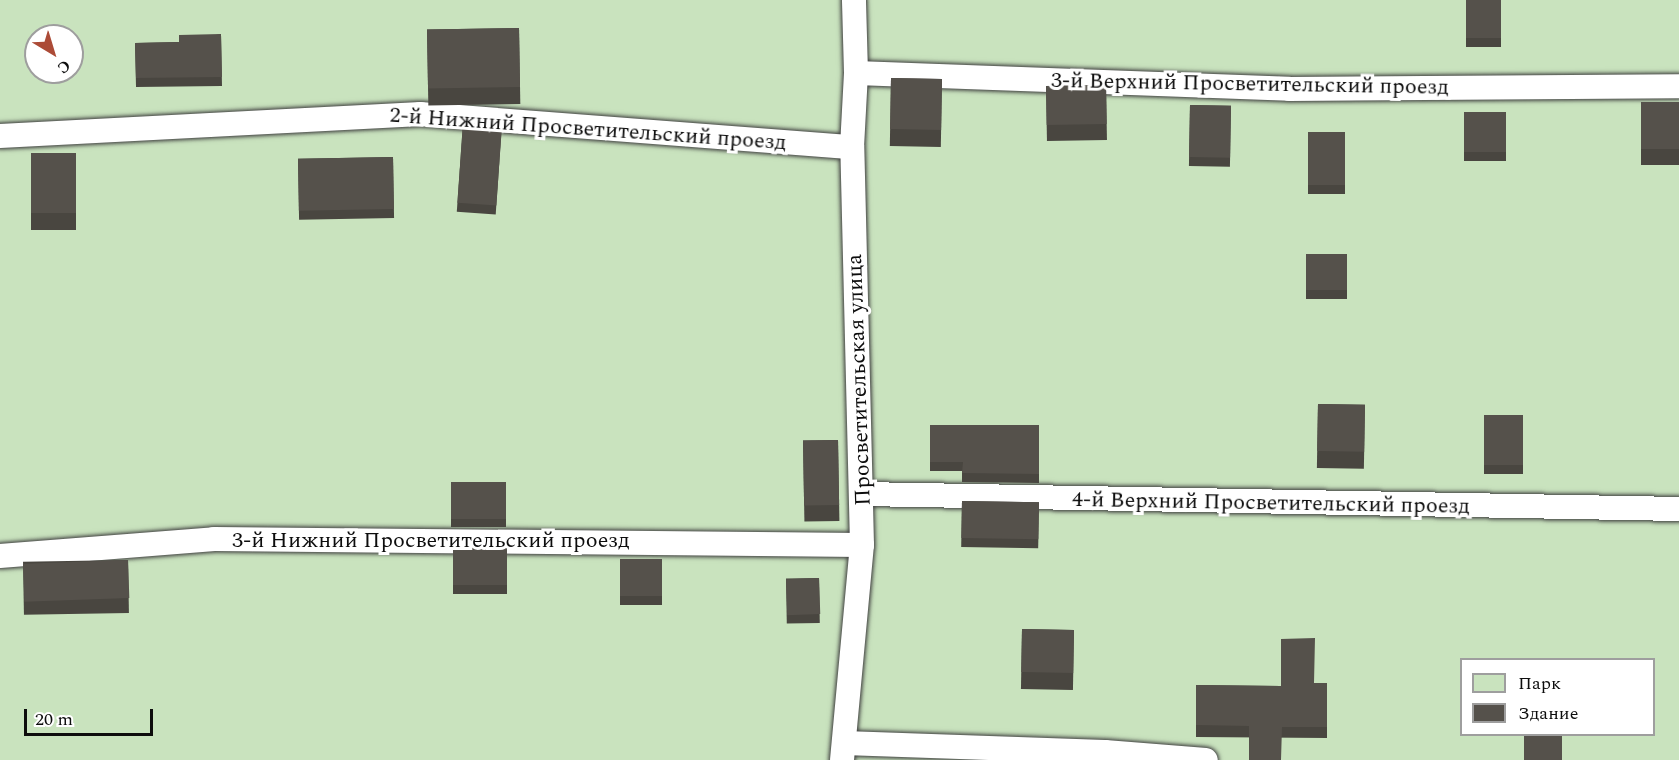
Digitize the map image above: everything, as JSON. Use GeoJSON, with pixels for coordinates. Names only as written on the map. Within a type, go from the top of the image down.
{"type":"FeatureCollection","features":[{"type":"Feature","properties":{"kind":"lane","name":"Просветительская улица"},"geometry":{"type":"LineString","coordinates":[[843,752],[862,545],[852,147],[856,73],[854,0]]}},
{"type":"Feature","properties":{"kind":"lane","name":"3-й Верхний Просветительский проезд"},"geometry":{"type":"LineString","coordinates":[[856,73],[1289,89],[1679,86]]}},
{"type":"Feature","properties":{"kind":"lane","name":"2-й Нижний Просветительский проезд"},"geometry":{"type":"LineString","coordinates":[[0,136],[420,114],[852,147]]}},
{"type":"Feature","properties":{"kind":"lane","name":"4-й Верхний Просветительский проезд"},"geometry":{"type":"LineString","coordinates":[[862,494],[1679,509]]}},
{"type":"Feature","properties":{"kind":"lane","name":"3-й Нижний Просветительский проезд"},"geometry":{"type":"LineString","coordinates":[[0,556],[214,539],[862,545]]}},
{"type":"Feature","properties":{"kind":"lane"},"geometry":{"type":"LineString","coordinates":[[843,752],[1105,752],[1206,760]]}},
{"type":"Feature","properties":{"kind":"green space"},"geometry":{"type":"Polygon","coordinates":[[[0,0],[1679,0],[1679,760],[0,760],[0,0]]]}},
{"type":"Feature","properties":{"kind":"building"},"geometry":{"type":"Polygon","coordinates":[[[1466,0],[1501,0],[1501,38],[1466,38],[1466,0]]]}},
{"type":"Feature","properties":{"kind":"building"},"geometry":{"type":"Polygon","coordinates":[[[519,28],[520,87],[428,89],[427,30],[519,28]]]}},
{"type":"Feature","properties":{"kind":"building"},"geometry":{"type":"Polygon","coordinates":[[[221,34],[222,77],[136,78],[135,43],[179,42],[179,35],[221,34]]]}},
{"type":"Feature","properties":{"kind":"building"},"geometry":{"type":"Polygon","coordinates":[[[891,78],[942,79],[941,130],[890,129],[891,78]]]}},
{"type":"Feature","properties":{"kind":"building"},"geometry":{"type":"Polygon","coordinates":[[[1106,85],[1107,124],[1047,125],[1046,86],[1106,85]]]}},
{"type":"Feature","properties":{"kind":"building"},"geometry":{"type":"Polygon","coordinates":[[[1641,102],[1679,102],[1679,149],[1641,149],[1641,102]]]}},
{"type":"Feature","properties":{"kind":"building"},"geometry":{"type":"Polygon","coordinates":[[[1190,105],[1231,106],[1230,158],[1189,157],[1190,105]]]}},
{"type":"Feature","properties":{"kind":"building"},"geometry":{"type":"Polygon","coordinates":[[[1464,112],[1506,112],[1506,152],[1464,152],[1464,112]]]}},
{"type":"Feature","properties":{"kind":"building"},"geometry":{"type":"Polygon","coordinates":[[[463,123],[502,126],[496,206],[457,203],[463,123]]]}},
{"type":"Feature","properties":{"kind":"building"},"geometry":{"type":"Polygon","coordinates":[[[1308,132],[1345,132],[1345,185],[1308,185],[1308,132]]]}},
{"type":"Feature","properties":{"kind":"building"},"geometry":{"type":"Polygon","coordinates":[[[31,153],[76,153],[76,213],[31,213],[31,153]]]}},
{"type":"Feature","properties":{"kind":"building"},"geometry":{"type":"Polygon","coordinates":[[[393,157],[394,209],[299,211],[298,159],[393,157]]]}},
{"type":"Feature","properties":{"kind":"building"},"geometry":{"type":"Polygon","coordinates":[[[1306,254],[1347,254],[1347,290],[1306,290],[1306,254]]]}},
{"type":"Feature","properties":{"kind":"building"},"geometry":{"type":"Polygon","coordinates":[[[1318,404],[1365,405],[1364,452],[1317,451],[1318,404]]]}},
{"type":"Feature","properties":{"kind":"building"},"geometry":{"type":"Polygon","coordinates":[[[1484,415],[1523,415],[1523,465],[1484,465],[1484,415]]]}},
{"type":"Feature","properties":{"kind":"building"},"geometry":{"type":"Polygon","coordinates":[[[930,425],[1039,425],[1039,474],[962,473],[963,462],[930,462],[930,425]]]}},
{"type":"Feature","properties":{"kind":"building"},"geometry":{"type":"Polygon","coordinates":[[[838,440],[839,505],[804,506],[803,441],[838,440]]]}},
{"type":"Feature","properties":{"kind":"building"},"geometry":{"type":"Polygon","coordinates":[[[451,482],[506,482],[506,519],[451,519],[451,482]]]}},
{"type":"Feature","properties":{"kind":"building"},"geometry":{"type":"Polygon","coordinates":[[[962,501],[1039,502],[1038,539],[961,538],[962,501]]]}},
{"type":"Feature","properties":{"kind":"building"},"geometry":{"type":"Polygon","coordinates":[[[453,547],[507,547],[507,585],[453,585],[453,547]]]}},
{"type":"Feature","properties":{"kind":"building"},"geometry":{"type":"Polygon","coordinates":[[[620,559],[662,559],[662,596],[620,596],[620,559]]]}},
{"type":"Feature","properties":{"kind":"building"},"geometry":{"type":"Polygon","coordinates":[[[128,560],[129,598],[24,602],[23,564],[128,560]]]}},
{"type":"Feature","properties":{"kind":"building"},"geometry":{"type":"Polygon","coordinates":[[[819,578],[820,614],[787,615],[786,579],[819,578]]]}},
{"type":"Feature","properties":{"kind":"building"},"geometry":{"type":"Polygon","coordinates":[[[1022,629],[1074,630],[1073,673],[1021,672],[1022,629]]]}},
{"type":"Feature","properties":{"kind":"building"},"geometry":{"type":"Polygon","coordinates":[[[1315,638],[1314,683],[1327,683],[1327,727],[1282,727],[1281,760],[1249,760],[1249,726],[1196,725],[1196,685],[1281,686],[1281,639],[1315,638]]]}},
{"type":"Feature","properties":{"kind":"building"},"geometry":{"type":"Polygon","coordinates":[[[1524,736],[1562,736],[1562,760],[1524,760],[1524,736]]]}}]}
